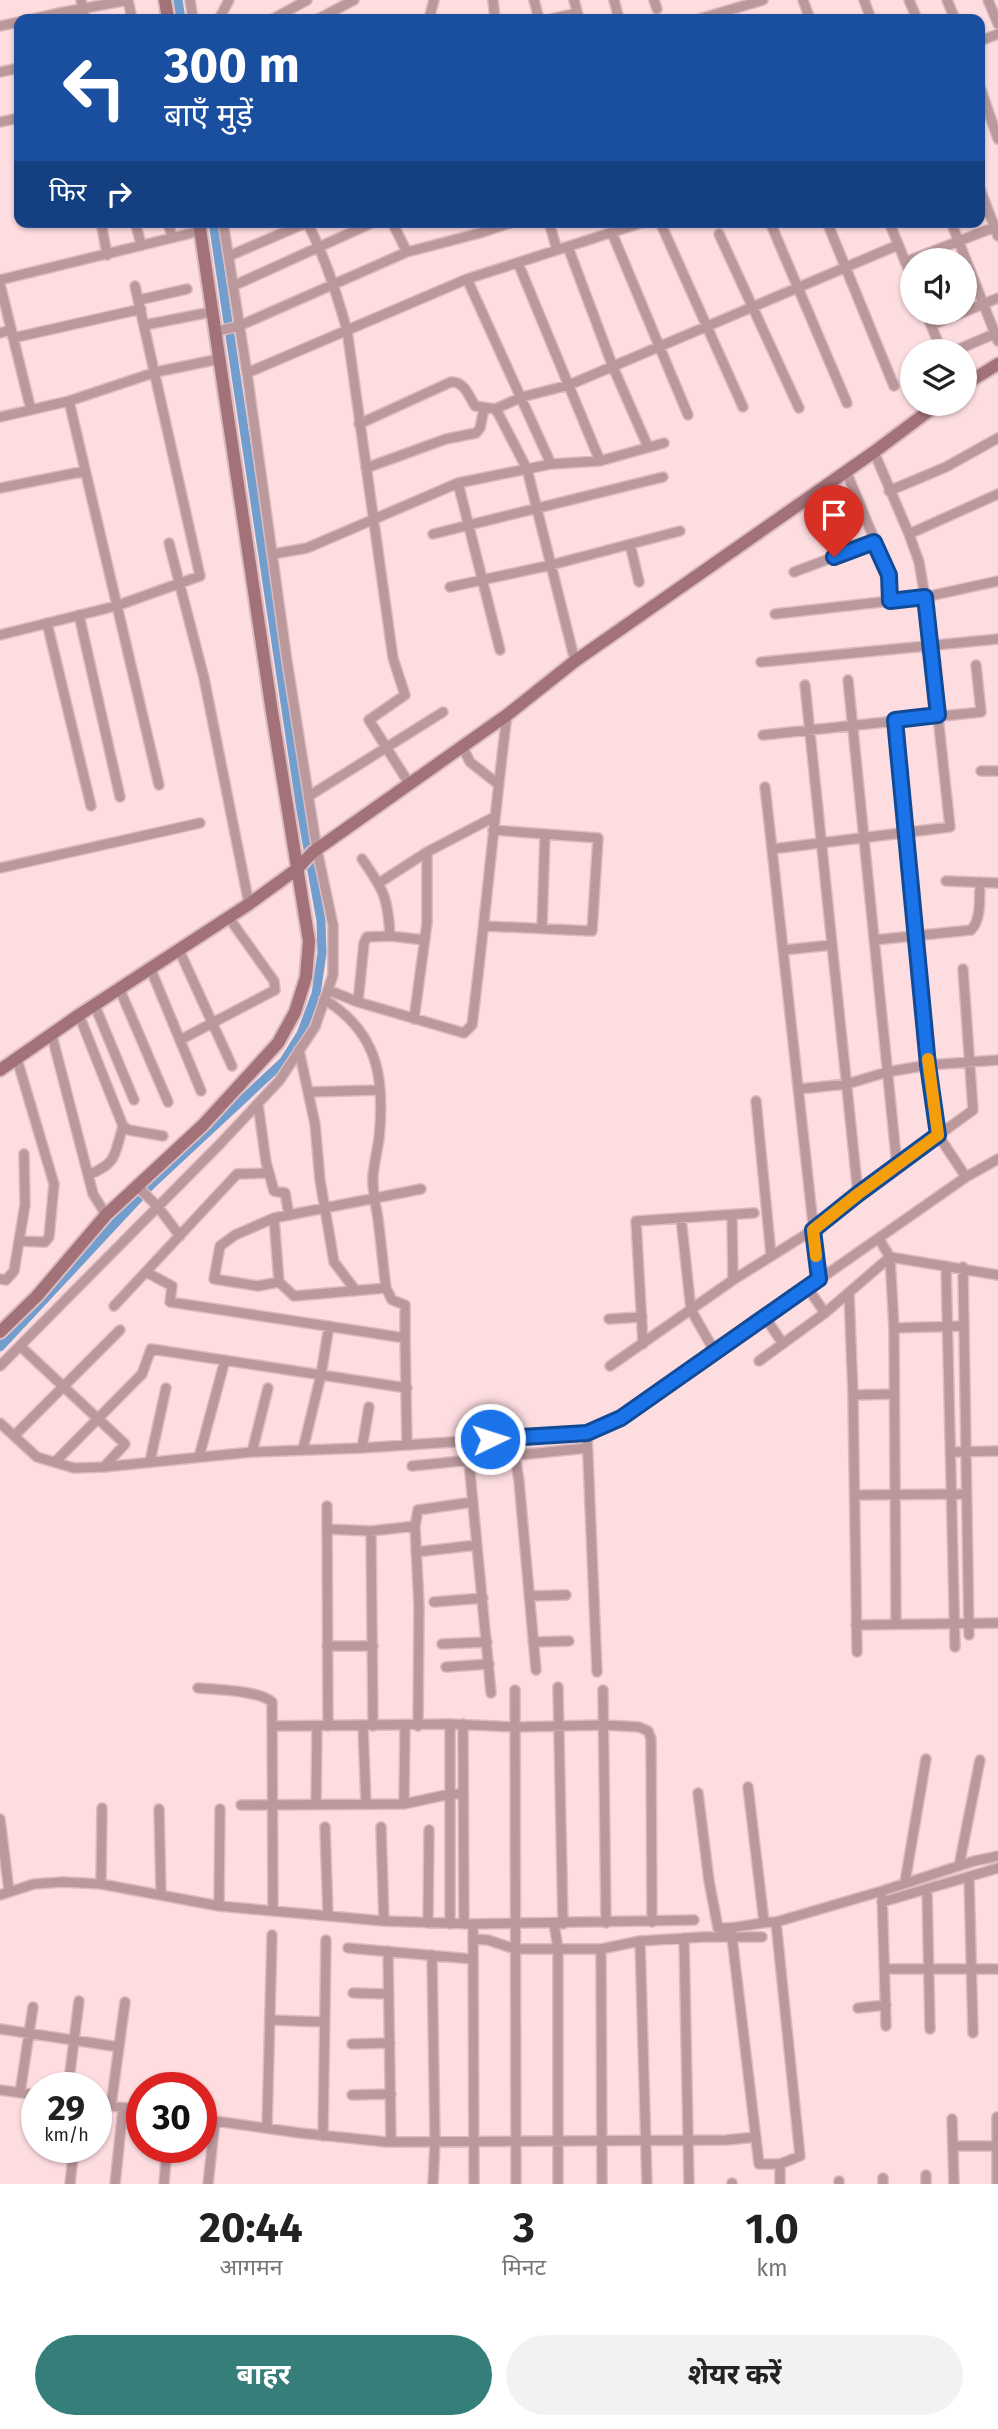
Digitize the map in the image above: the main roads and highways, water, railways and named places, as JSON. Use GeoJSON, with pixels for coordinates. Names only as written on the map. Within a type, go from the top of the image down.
{"type":"FeatureCollection","features":[{"type":"Feature","properties":{"kind":"waterway"},"geometry":{"type":"LineString","coordinates":[[178,0],[180,14]]}},
{"type":"Feature","properties":{"kind":"waterway"},"geometry":{"type":"LineString","coordinates":[[0,1347],[151,1185],[284,1061],[301,1034],[316,994],[322,953],[321,921],[301,810],[214,228]]}}]}
